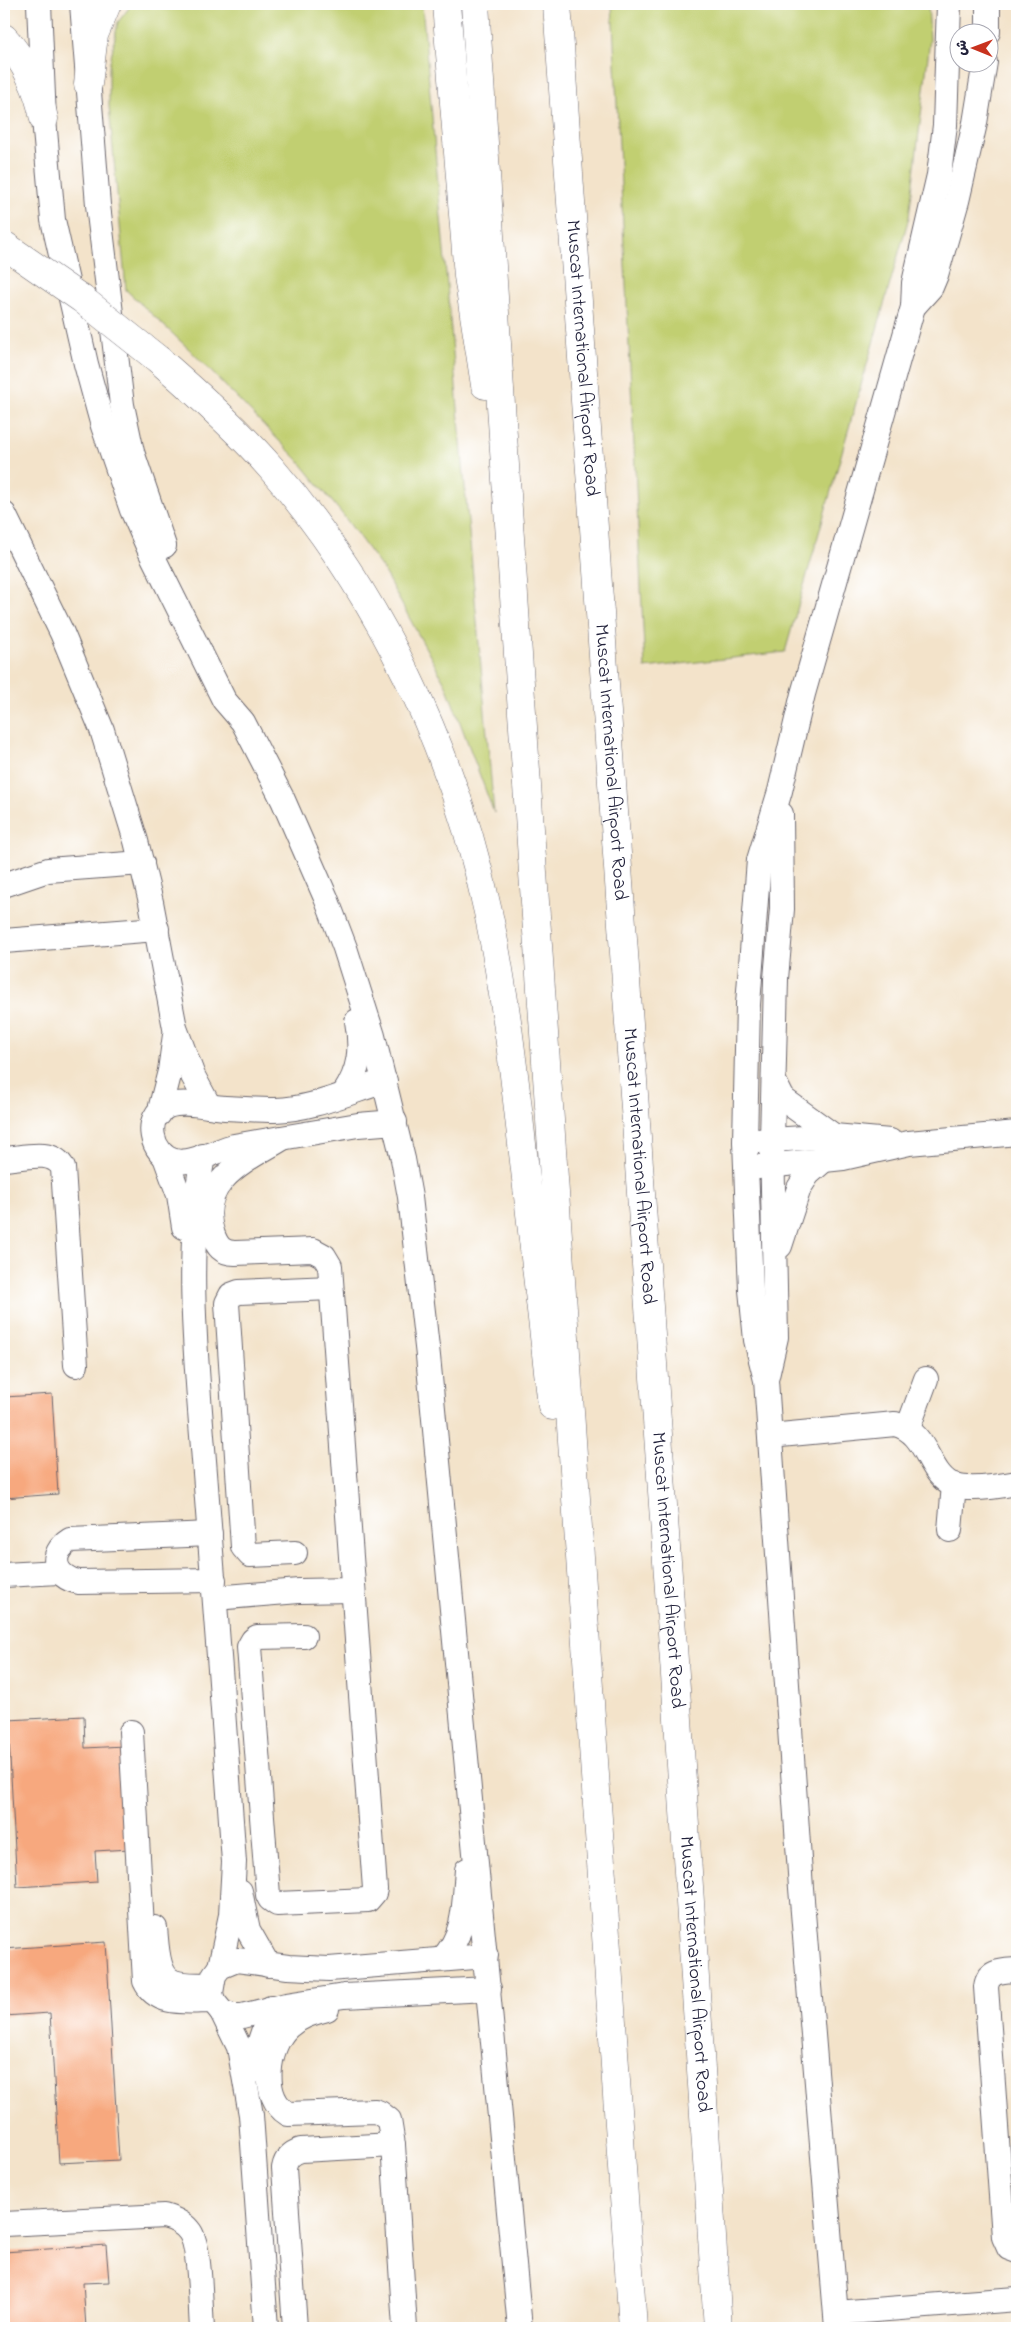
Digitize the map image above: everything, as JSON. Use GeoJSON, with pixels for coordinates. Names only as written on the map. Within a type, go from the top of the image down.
{"type":"FeatureCollection","features":[{"type":"Feature","properties":{"kind":"main road"},"geometry":{"type":"LineString","coordinates":[[88,84],[94,35],[108,4]]}},
{"type":"Feature","properties":{"kind":"main road"},"geometry":{"type":"LineString","coordinates":[[446,4],[473,316],[488,397],[503,436]]}},
{"type":"Feature","properties":{"kind":"main road"},"geometry":{"type":"LineString","coordinates":[[476,4],[503,436],[633,2328]]}},
{"type":"Feature","properties":{"kind":"main road","name":"Muscat International Airport Road"},"geometry":{"type":"LineString","coordinates":[[557,4],[676,1679],[718,2328]]}},
{"type":"Feature","properties":{"kind":"main road"},"geometry":{"type":"LineString","coordinates":[[573,4],[574,258]]}},
{"type":"Feature","properties":{"kind":"main road"},"geometry":{"type":"LineString","coordinates":[[4,38],[23,62],[33,80],[40,99],[44,119]]}},
{"type":"Feature","properties":{"kind":"main road"},"geometry":{"type":"LineString","coordinates":[[4,245],[82,299],[159,360],[217,412],[266,462],[304,509],[340,559],[389,641],[421,706],[448,772],[470,841],[488,910],[512,1060],[596,1786]]}},
{"type":"Feature","properties":{"kind":"street"},"geometry":{"type":"LineString","coordinates":[[39,4],[44,119],[56,236],[103,426],[128,501],[150,551],[224,700],[243,722]]}},
{"type":"Feature","properties":{"kind":"street"},"geometry":{"type":"LineString","coordinates":[[82,4],[103,257],[126,430],[158,532],[198,621],[234,692],[243,722],[302,841],[345,948],[385,1082],[410,1197],[422,1294],[520,2328]]}},
{"type":"Feature","properties":{"kind":"street"},"geometry":{"type":"LineString","coordinates":[[949,4],[945,125],[937,184],[914,283],[913,307],[803,694],[780,791],[760,860],[746,1043],[745,1142],[753,1315],[756,1340],[766,1380],[800,1888],[837,2321],[1017,2299]]}},
{"type":"Feature","properties":{"kind":"street"},"geometry":{"type":"LineString","coordinates":[[988,4],[988,22]]}},
{"type":"Feature","properties":{"kind":"street"},"geometry":{"type":"LineString","coordinates":[[913,307],[930,287],[936,275],[971,140],[983,72]]}},
{"type":"Feature","properties":{"kind":"street"},"geometry":{"type":"LineString","coordinates":[[4,514],[83,681],[118,779],[142,863],[157,929],[175,1028],[190,1068],[208,1106]]}},
{"type":"Feature","properties":{"kind":"street"},"geometry":{"type":"LineString","coordinates":[[766,1380],[776,1336],[772,1140],[776,979],[782,909],[780,791]]}},
{"type":"Feature","properties":{"kind":"street"},"geometry":{"type":"LineString","coordinates":[[4,885],[48,870],[142,863]]}},
{"type":"Feature","properties":{"kind":"street"},"geometry":{"type":"LineString","coordinates":[[4,940],[157,929]]}},
{"type":"Feature","properties":{"kind":"street"},"geometry":{"type":"LineString","coordinates":[[344,1094],[352,1082],[360,1054],[360,1040],[345,948]]}},
{"type":"Feature","properties":{"kind":"street"},"geometry":{"type":"LineString","coordinates":[[175,1028],[170,1071],[159,1114],[153,1124],[152,1136],[156,1148],[165,1157],[179,1195],[192,1262]]}},
{"type":"Feature","properties":{"kind":"street"},"geometry":{"type":"LineString","coordinates":[[774,1081],[783,1099],[834,1136]]}},
{"type":"Feature","properties":{"kind":"street"},"geometry":{"type":"LineString","coordinates":[[159,1114],[168,1106],[190,1104],[275,1110],[314,1104],[385,1082]]}},
{"type":"Feature","properties":{"kind":"street"},"geometry":{"type":"LineString","coordinates":[[165,1157],[176,1161],[188,1161],[218,1150],[358,1125],[395,1122]]}},
{"type":"Feature","properties":{"kind":"street"},"geometry":{"type":"LineString","coordinates":[[746,1168],[843,1158],[909,1143],[1017,1134]]}},
{"type":"Feature","properties":{"kind":"street"},"geometry":{"type":"LineString","coordinates":[[745,1142],[834,1136],[909,1143]]}},
{"type":"Feature","properties":{"kind":"street"},"geometry":{"type":"LineString","coordinates":[[283,1138],[237,1166],[218,1186],[210,1206],[211,1228],[216,1244],[229,1253],[307,1249],[319,1252],[330,1266],[375,1888],[374,1893],[368,1900],[277,1904],[268,1895],[249,1647],[257,1637],[304,1636]]}},
{"type":"Feature","properties":{"kind":"street"},"geometry":{"type":"LineString","coordinates":[[4,1159],[46,1156],[58,1160],[63,1168],[76,1365]]}},
{"type":"Feature","properties":{"kind":"street"},"geometry":{"type":"LineString","coordinates":[[203,1156],[193,1223],[192,1262],[234,1862],[231,1915],[216,1991],[239,2047],[251,2115],[266,2328]]}},
{"type":"Feature","properties":{"kind":"street"},"geometry":{"type":"LineString","coordinates":[[775,1262],[799,1188],[808,1174],[824,1160]]}},
{"type":"Feature","properties":{"kind":"street"},"geometry":{"type":"LineString","coordinates":[[295,1553],[250,1555],[243,1547],[227,1303],[231,1296],[239,1292],[331,1288]]}},
{"type":"Feature","properties":{"kind":"street"},"geometry":{"type":"LineString","coordinates":[[908,1428],[926,1379]]}},
{"type":"Feature","properties":{"kind":"street"},"geometry":{"type":"LineString","coordinates":[[770,1436],[888,1424],[908,1428],[918,1438],[942,1476],[954,1485],[973,1487],[1017,1483]]}},
{"type":"Feature","properties":{"kind":"street"},"geometry":{"type":"LineString","coordinates":[[950,1530],[954,1485]]}},
{"type":"Feature","properties":{"kind":"street"},"geometry":{"type":"LineString","coordinates":[[210,1534],[70,1540],[62,1545],[57,1553],[56,1563],[59,1572],[68,1580],[79,1582],[214,1589],[353,1590]]}},
{"type":"Feature","properties":{"kind":"street"},"geometry":{"type":"LineString","coordinates":[[4,1575],[59,1572]]}},
{"type":"Feature","properties":{"kind":"street"},"geometry":{"type":"LineString","coordinates":[[131,1732],[145,1981],[153,1993],[166,2000],[216,1991]]}},
{"type":"Feature","properties":{"kind":"street"},"geometry":{"type":"LineString","coordinates":[[442,1958],[454,1944],[461,1927],[472,1818]]}},
{"type":"Feature","properties":{"kind":"street"},"geometry":{"type":"LineString","coordinates":[[234,1862],[248,1930],[268,1964]]}},
{"type":"Feature","properties":{"kind":"street"},"geometry":{"type":"LineString","coordinates":[[216,1991],[228,1962],[237,1960],[329,1969],[442,1958],[486,1956]]}},
{"type":"Feature","properties":{"kind":"street"},"geometry":{"type":"LineString","coordinates":[[1017,1970],[993,1973],[989,1977],[986,1987],[1004,2237],[1009,2248],[1017,2251]]}},
{"type":"Feature","properties":{"kind":"street"},"geometry":{"type":"LineString","coordinates":[[216,1991],[232,2016],[242,2016],[271,2008],[337,1997],[489,1989]]}},
{"type":"Feature","properties":{"kind":"street"},"geometry":{"type":"LineString","coordinates":[[389,1993],[307,2015],[293,2023],[282,2034],[274,2048],[270,2075],[276,2102],[288,2114],[380,2112],[389,2120],[393,2145],[405,2328]]}},
{"type":"Feature","properties":{"kind":"street"},"geometry":{"type":"LineString","coordinates":[[251,2115],[257,2050],[271,2008]]}},
{"type":"Feature","properties":{"kind":"street"},"geometry":{"type":"LineString","coordinates":[[295,2328],[285,2161],[294,2152],[300,2150],[393,2145]]}},
{"type":"Feature","properties":{"kind":"street"},"geometry":{"type":"LineString","coordinates":[[4,2224],[164,2216],[179,2222],[191,2233],[196,2248],[202,2328]]}},
{"type":"Feature","properties":{"kind":"green space"},"geometry":{"type":"Polygon","coordinates":[[[132,4],[422,4],[494,813],[446,685],[382,568],[343,515],[299,461],[190,350],[126,290],[109,106],[109,67],[118,22],[132,4]]]}},
{"type":"Feature","properties":{"kind":"green space"},"geometry":{"type":"Polygon","coordinates":[[[612,4],[928,4],[930,39],[909,217],[785,652],[645,668],[612,4]]]}},
{"type":"Feature","properties":{"kind":"building"},"geometry":{"type":"Polygon","coordinates":[[[4,1393],[5,1397],[52,1394],[58,1494],[4,1498],[4,1393]]]}},
{"type":"Feature","properties":{"kind":"building"},"geometry":{"type":"Polygon","coordinates":[[[84,1716],[85,1748],[124,1746],[129,1849],[95,1851],[97,1882],[17,1887],[8,1720],[84,1716]]]}},
{"type":"Feature","properties":{"kind":"building"},"geometry":{"type":"Polygon","coordinates":[[[106,1942],[119,2160],[59,2163],[50,2013],[4,2016],[4,1949],[106,1942]]]}},
{"type":"Feature","properties":{"kind":"building"},"geometry":{"type":"Polygon","coordinates":[[[106,2245],[109,2282],[83,2283],[86,2328],[4,2328],[4,2252],[106,2245]]]}}]}
